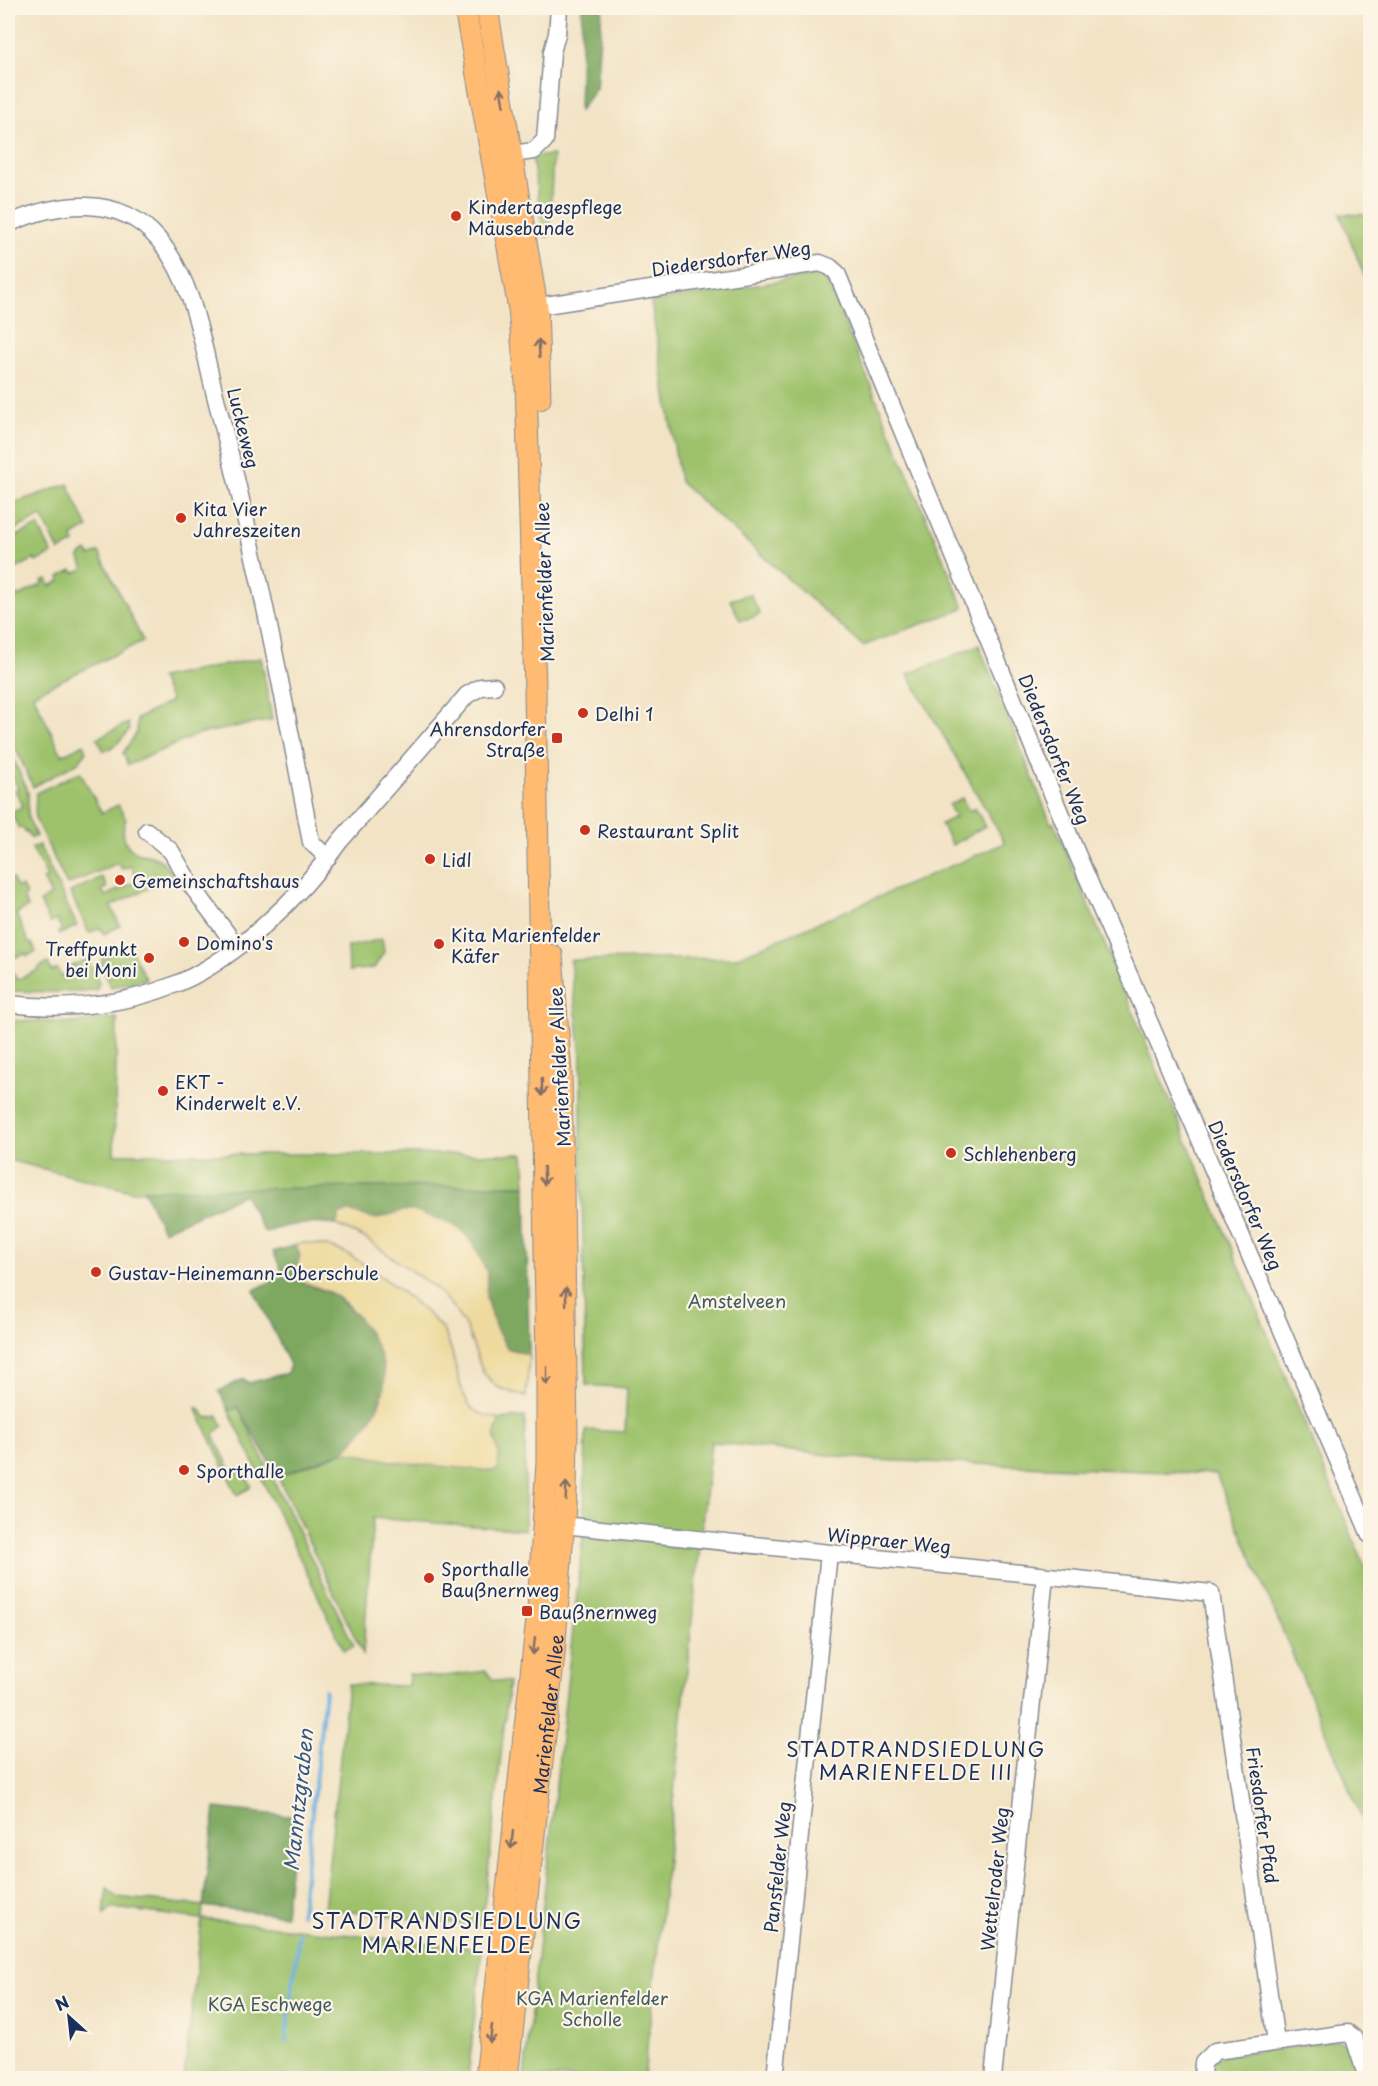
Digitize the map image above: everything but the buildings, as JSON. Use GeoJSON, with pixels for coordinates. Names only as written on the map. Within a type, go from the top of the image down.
{"type":"FeatureCollection","features":[{"type":"Feature","properties":{"kind":"main road"},"geometry":{"type":"LineString","coordinates":[[465,8],[502,156]]}},
{"type":"Feature","properties":{"kind":"main road"},"geometry":{"type":"LineString","coordinates":[[487,8],[502,156]]}},
{"type":"Feature","properties":{"kind":"main road","name":"Marienfelder Allee"},"geometry":{"type":"LineString","coordinates":[[502,156],[528,308],[540,353],[551,945],[561,1073],[567,1432],[554,1654],[507,2079]]}},
{"type":"Feature","properties":{"kind":"main road","name":"Marienfelder Allee"},"geometry":{"type":"LineString","coordinates":[[486,2079],[538,1610],[547,1453],[545,1181],[536,689],[526,382],[528,308]]}},
{"type":"Feature","properties":{"kind":"street"},"geometry":{"type":"LineString","coordinates":[[502,156],[534,151],[545,140],[552,52],[559,8]]}},
{"type":"Feature","properties":{"kind":"street","name":"Luckeweg"},"geometry":{"type":"LineString","coordinates":[[8,224],[53,208],[76,205],[96,206],[120,212],[141,224],[158,238],[180,274],[192,306],[266,603],[311,842],[328,858]]}},
{"type":"Feature","properties":{"kind":"street","name":"Diedersdorfer Weg"},"geometry":{"type":"LineString","coordinates":[[528,308],[820,263],[830,267],[841,279],[1075,849],[1371,1535]]}},
{"type":"Feature","properties":{"kind":"street"},"geometry":{"type":"LineString","coordinates":[[8,1004],[77,1006],[144,995],[172,986],[200,972],[237,947],[279,912],[328,858],[340,841],[466,695],[481,687],[494,686]]}},
{"type":"Feature","properties":{"kind":"street"},"geometry":{"type":"LineString","coordinates":[[147,831],[171,852],[193,887],[237,947]]}},
{"type":"Feature","properties":{"kind":"street","name":"Wippraer Weg"},"geometry":{"type":"LineString","coordinates":[[563,1525],[1211,1593]]}},
{"type":"Feature","properties":{"kind":"street","name":"Pansfelder Weg"},"geometry":{"type":"LineString","coordinates":[[775,2079],[829,1553]]}},
{"type":"Feature","properties":{"kind":"street","name":"Wettelroder Weg"},"geometry":{"type":"LineString","coordinates":[[993,2079],[1045,1576]]}},
{"type":"Feature","properties":{"kind":"street","name":"Friesdorfer Pfad"},"geometry":{"type":"LineString","coordinates":[[1211,1593],[1276,2042]]}},
{"type":"Feature","properties":{"kind":"street"},"geometry":{"type":"LineString","coordinates":[[1202,2079],[1203,2063],[1215,2051],[1348,2033],[1352,2034],[1367,2079]]}},
{"type":"Feature","properties":{"kind":"green space"},"geometry":{"type":"Polygon","coordinates":[[[582,8],[602,8],[596,88],[579,111],[582,8]]]}},
{"type":"Feature","properties":{"kind":"green space"},"geometry":{"type":"Polygon","coordinates":[[[553,155],[549,237],[544,237],[532,157],[553,155]]]}},
{"type":"Feature","properties":{"kind":"green space"},"geometry":{"type":"Polygon","coordinates":[[[1340,214],[1370,215],[1370,290],[1340,214]]]}},
{"type":"Feature","properties":{"kind":"green space"},"geometry":{"type":"Polygon","coordinates":[[[824,274],[964,608],[863,646],[680,482],[651,302],[824,274]]]}},
{"type":"Feature","properties":{"kind":"green space"},"geometry":{"type":"Polygon","coordinates":[[[68,484],[88,528],[72,536],[75,543],[59,551],[42,516],[8,533],[8,505],[68,484]]]}},
{"type":"Feature","properties":{"kind":"green space"},"geometry":{"type":"Polygon","coordinates":[[[38,526],[52,554],[36,562],[34,559],[8,573],[8,540],[38,526]]]}},
{"type":"Feature","properties":{"kind":"green space"},"geometry":{"type":"Polygon","coordinates":[[[87,551],[90,556],[99,552],[143,641],[33,694],[62,755],[84,744],[86,753],[77,763],[33,787],[8,731],[8,596],[15,593],[17,597],[43,584],[42,581],[47,579],[50,586],[60,581],[59,577],[72,570],[74,573],[84,569],[79,556],[87,551]]]}},
{"type":"Feature","properties":{"kind":"green space"},"geometry":{"type":"Polygon","coordinates":[[[750,594],[760,614],[740,620],[730,600],[750,594]]]}},
{"type":"Feature","properties":{"kind":"green space","name":"Amstelveen"},"geometry":{"type":"Polygon","coordinates":[[[979,645],[1051,824],[1054,823],[1370,1579],[1370,1837],[1216,1474],[875,1460],[711,1442],[701,1533],[590,1520],[584,1516],[586,1430],[625,1432],[627,1388],[586,1385],[581,1054],[570,960],[735,958],[1005,843],[908,674],[979,645]]]}},
{"type":"Feature","properties":{"kind":"green space"},"geometry":{"type":"Polygon","coordinates":[[[261,658],[272,720],[199,734],[128,765],[123,753],[137,732],[137,719],[171,701],[160,678],[261,658]]]}},
{"type":"Feature","properties":{"kind":"green space"},"geometry":{"type":"Polygon","coordinates":[[[128,723],[129,730],[124,736],[104,751],[97,738],[128,723]]]}},
{"type":"Feature","properties":{"kind":"green space"},"geometry":{"type":"Polygon","coordinates":[[[12,756],[28,792],[28,818],[36,836],[31,838],[22,827],[19,829],[11,812],[23,806],[15,790],[18,788],[9,774],[8,758],[12,756]]]}},
{"type":"Feature","properties":{"kind":"green space"},"geometry":{"type":"Polygon","coordinates":[[[80,772],[102,813],[118,805],[126,819],[123,829],[125,840],[130,848],[161,861],[168,866],[174,876],[111,906],[120,926],[104,934],[100,928],[89,933],[70,892],[102,877],[107,888],[102,890],[105,896],[138,881],[131,866],[122,869],[118,863],[67,885],[35,818],[36,793],[80,772]]]}},
{"type":"Feature","properties":{"kind":"green space"},"geometry":{"type":"Polygon","coordinates":[[[962,798],[969,811],[975,808],[985,826],[952,845],[941,824],[955,817],[949,805],[962,798]]]}},
{"type":"Feature","properties":{"kind":"green space"},"geometry":{"type":"Polygon","coordinates":[[[39,845],[77,926],[59,935],[58,932],[62,930],[57,920],[50,923],[40,902],[51,895],[43,879],[47,877],[32,848],[39,845]]]}},
{"type":"Feature","properties":{"kind":"green space"},"geometry":{"type":"Polygon","coordinates":[[[8,878],[9,880],[12,878],[17,888],[22,886],[26,895],[23,897],[28,907],[16,914],[29,943],[32,943],[36,952],[27,956],[25,953],[8,961],[8,878]]]}},
{"type":"Feature","properties":{"kind":"green space"},"geometry":{"type":"Polygon","coordinates":[[[382,939],[384,952],[374,968],[349,971],[348,947],[382,939]]]}},
{"type":"Feature","properties":{"kind":"green space"},"geometry":{"type":"Polygon","coordinates":[[[121,950],[123,954],[131,950],[146,979],[111,987],[101,959],[121,950]]]}},
{"type":"Feature","properties":{"kind":"green space"},"geometry":{"type":"Polygon","coordinates":[[[87,959],[99,983],[96,990],[8,991],[8,961],[17,980],[48,963],[52,972],[57,969],[61,976],[71,971],[70,967],[87,959]]]}},
{"type":"Feature","properties":{"kind":"green space"},"geometry":{"type":"Polygon","coordinates":[[[117,1018],[114,1154],[524,1154],[526,1185],[131,1191],[8,1160],[8,1020],[73,1023],[117,1018]]]}},
{"type":"Feature","properties":{"kind":"green space"},"geometry":{"type":"Polygon","coordinates":[[[526,1185],[529,1355],[507,1348],[496,1329],[486,1298],[487,1273],[402,1211],[376,1219],[351,1212],[340,1214],[336,1225],[300,1224],[265,1233],[244,1194],[163,1231],[144,1190],[526,1185]]]}},
{"type":"Feature","properties":{"kind":"green space"},"geometry":{"type":"Polygon","coordinates":[[[296,1245],[300,1255],[294,1279],[334,1295],[357,1315],[374,1341],[384,1365],[385,1387],[376,1411],[363,1431],[344,1451],[278,1477],[238,1407],[229,1411],[219,1391],[244,1379],[248,1383],[287,1373],[290,1365],[254,1290],[284,1275],[273,1252],[296,1245]]]}},
{"type":"Feature","properties":{"kind":"green space"},"geometry":{"type":"Polygon","coordinates":[[[198,1407],[207,1418],[218,1416],[223,1426],[214,1436],[231,1471],[234,1473],[243,1471],[251,1485],[250,1488],[237,1495],[196,1408],[198,1407]]]}},
{"type":"Feature","properties":{"kind":"green space"},"geometry":{"type":"Polygon","coordinates":[[[238,1407],[354,1646],[344,1650],[229,1411],[238,1407]]]}},
{"type":"Feature","properties":{"kind":"green space"},"geometry":{"type":"Polygon","coordinates":[[[525,1417],[525,1530],[373,1518],[363,1654],[278,1477],[344,1451],[396,1462],[493,1471],[499,1456],[494,1435],[500,1419],[525,1417]]]}},
{"type":"Feature","properties":{"kind":"green space","name":"KGA Marienfelder Scholle"},"geometry":{"type":"Polygon","coordinates":[[[590,1534],[700,1545],[644,2078],[524,2078],[583,1538],[590,1534]]]}},
{"type":"Feature","properties":{"kind":"green space"},"geometry":{"type":"Polygon","coordinates":[[[486,1671],[493,1680],[509,1682],[482,1926],[324,1909],[348,1684],[408,1686],[409,1674],[436,1677],[486,1671]]]}},
{"type":"Feature","properties":{"kind":"green space"},"geometry":{"type":"Polygon","coordinates":[[[215,1808],[296,1817],[285,1915],[203,1906],[215,1808]]]}},
{"type":"Feature","properties":{"kind":"green space"},"geometry":{"type":"Polygon","coordinates":[[[107,1887],[116,1897],[203,1906],[202,1919],[113,1908],[104,1915],[107,1887]]]}},
{"type":"Feature","properties":{"kind":"green space","name":"KGA Eschwege"},"geometry":{"type":"Polygon","coordinates":[[[202,1919],[482,1949],[468,2078],[184,2078],[202,1919]]]}},
{"type":"Feature","properties":{"kind":"green space"},"geometry":{"type":"Polygon","coordinates":[[[1338,2040],[1350,2047],[1360,2078],[1208,2078],[1208,2068],[1220,2056],[1338,2040]]]}},
{"type":"Feature","properties":{"kind":"sand"},"geometry":{"type":"Polygon","coordinates":[[[402,1211],[415,1211],[452,1224],[463,1232],[475,1247],[487,1273],[486,1299],[496,1329],[507,1348],[529,1355],[526,1397],[497,1387],[483,1372],[466,1327],[452,1306],[434,1287],[363,1237],[336,1225],[340,1214],[351,1212],[376,1219],[402,1211]]]}},
{"type":"Feature","properties":{"kind":"sand"},"geometry":{"type":"Polygon","coordinates":[[[304,1243],[332,1248],[360,1262],[409,1298],[442,1329],[451,1349],[460,1384],[468,1403],[480,1414],[500,1419],[494,1435],[499,1456],[498,1469],[493,1471],[396,1462],[344,1451],[358,1436],[378,1407],[385,1378],[383,1362],[365,1327],[346,1304],[333,1294],[294,1279],[300,1255],[296,1245],[304,1243]]]}},
{"type":"Feature","properties":{"kind":"waterway","name":"Manntzgraben"},"geometry":{"type":"LineString","coordinates":[[301,1914],[325,1690]]}},
{"type":"Feature","properties":{"kind":"waterway","name":"Manntzgraben"},"geometry":{"type":"LineString","coordinates":[[286,2041],[299,1934]]}},
{"type":"Feature","properties":{"kind":"place","name":"Kindertagespflege Mäusebande"},"geometry":{"type":"Point","coordinates":[456,216]}},
{"type":"Feature","properties":{"kind":"place","name":"Kita Vier Jahreszeiten"},"geometry":{"type":"Point","coordinates":[181,518]}},
{"type":"Feature","properties":{"kind":"place","name":"Delhi 1"},"geometry":{"type":"Point","coordinates":[583,713]}},
{"type":"Feature","properties":{"kind":"place","name":"Ahrensdorfer Straße"},"geometry":{"type":"Point","coordinates":[557,738]}},
{"type":"Feature","properties":{"kind":"place","name":"Restaurant Split"},"geometry":{"type":"Point","coordinates":[585,830]}},
{"type":"Feature","properties":{"kind":"place","name":"Lidl"},"geometry":{"type":"Point","coordinates":[430,859]}},
{"type":"Feature","properties":{"kind":"place","name":"Gemeinschaftshaus"},"geometry":{"type":"Point","coordinates":[120,880]}},
{"type":"Feature","properties":{"kind":"place","name":"Domino's"},"geometry":{"type":"Point","coordinates":[184,942]}},
{"type":"Feature","properties":{"kind":"place","name":"Kita Marienfelder Käfer"},"geometry":{"type":"Point","coordinates":[439,944]}},
{"type":"Feature","properties":{"kind":"place","name":"Treffpunkt bei Moni"},"geometry":{"type":"Point","coordinates":[149,958]}},
{"type":"Feature","properties":{"kind":"place","name":"EKT - Kinderwelt e.V."},"geometry":{"type":"Point","coordinates":[163,1091]}},
{"type":"Feature","properties":{"kind":"place","name":"Schlehenberg"},"geometry":{"type":"Point","coordinates":[951,1153]}},
{"type":"Feature","properties":{"kind":"place","name":"Gustav-Heinemann-Oberschule"},"geometry":{"type":"Point","coordinates":[96,1272]}},
{"type":"Feature","properties":{"kind":"place","name":"Sporthalle"},"geometry":{"type":"Point","coordinates":[184,1470]}},
{"type":"Feature","properties":{"kind":"place","name":"Sporthalle Baußnernweg"},"geometry":{"type":"Point","coordinates":[429,1578]}},
{"type":"Feature","properties":{"kind":"place","name":"Baußnernweg"},"geometry":{"type":"Point","coordinates":[527,1611]}},
{"type":"Feature","properties":{"kind":"district","name":"STADTRANDSIEDLUNG MARIENFELDE III"},"geometry":{"type":"Point","coordinates":[916,1760]}},
{"type":"Feature","properties":{"kind":"district","name":"STADTRANDSIEDLUNG MARIENFELDE"},"geometry":{"type":"Point","coordinates":[447,1932]}}]}
